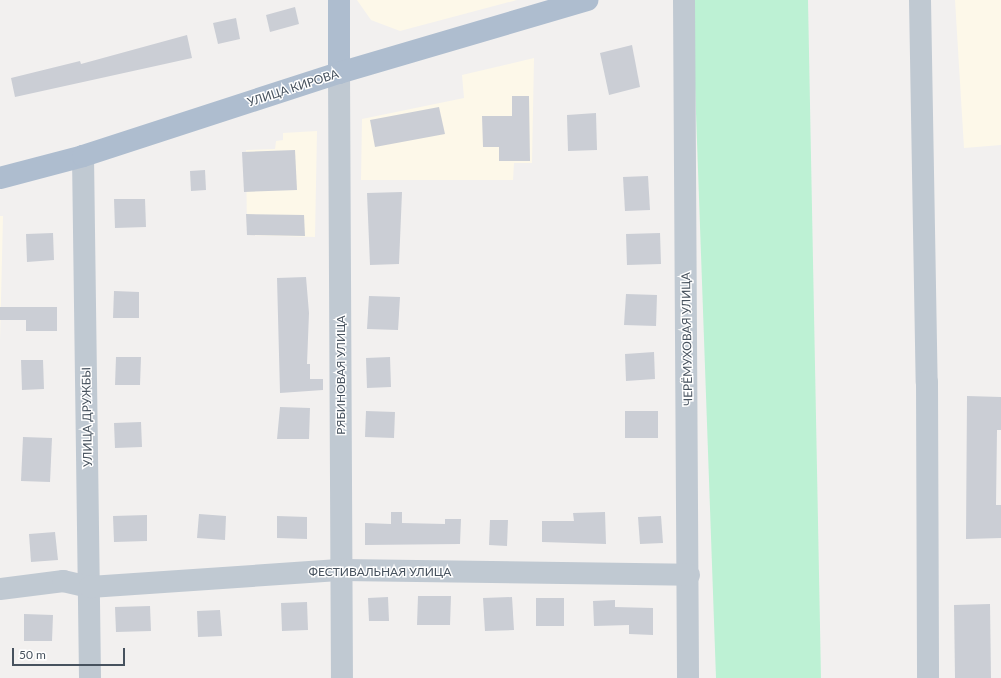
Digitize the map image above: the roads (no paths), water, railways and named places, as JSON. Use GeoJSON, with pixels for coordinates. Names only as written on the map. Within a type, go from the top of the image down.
{"type":"FeatureCollection","features":[{"type":"Feature","properties":{"kind":"main road"},"geometry":{"type":"LineString","coordinates":[[339,0],[340,73]]}},
{"type":"Feature","properties":{"kind":"main road","name":"УЛИЦА КИРОВА"},"geometry":{"type":"LineString","coordinates":[[0,178],[83,156],[340,73],[587,0]]}},
{"type":"Feature","properties":{"kind":"street","name":"ЧЕРЁМУХОВАЯ УЛИЦА"},"geometry":{"type":"LineString","coordinates":[[684,0],[689,575],[688,678]]}},
{"type":"Feature","properties":{"kind":"street"},"geometry":{"type":"LineString","coordinates":[[920,0],[927,382],[928,678]]}},
{"type":"Feature","properties":{"kind":"street","name":"РЯБИНОВАЯ УЛИЦА"},"geometry":{"type":"LineString","coordinates":[[340,73],[342,678]]}},
{"type":"Feature","properties":{"kind":"street","name":"УЛИЦА ДРУЖБЫ"},"geometry":{"type":"LineString","coordinates":[[83,156],[90,587],[90,678]]}},
{"type":"Feature","properties":{"kind":"street","name":"ФЕСТИВАЛЬНАЯ УЛИЦА"},"geometry":{"type":"LineString","coordinates":[[0,589],[63,581],[90,587],[342,570],[689,575]]}}]}
